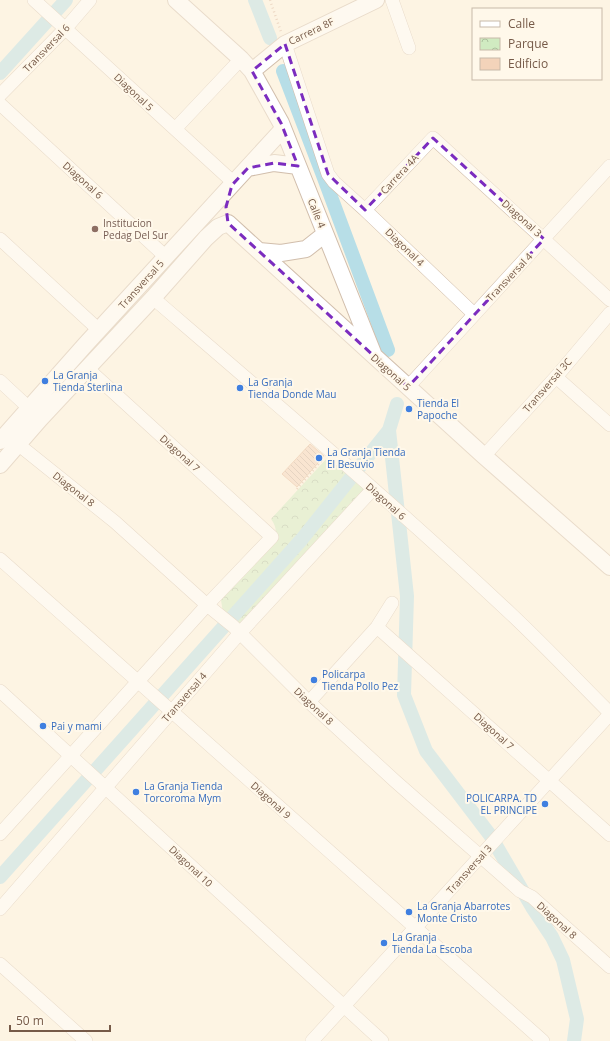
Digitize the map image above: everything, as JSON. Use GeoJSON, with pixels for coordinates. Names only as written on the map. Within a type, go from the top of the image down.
{"type":"FeatureCollection","features":[{"type":"Feature","properties":{"kind":"street","name":"Diagonal 5"},"geometry":{"type":"LineString","coordinates":[[34,0],[233,184]]}},
{"type":"Feature","properties":{"kind":"street","name":"Transversal 6"},"geometry":{"type":"LineString","coordinates":[[0,95],[63,26],[90,0]]}},
{"type":"Feature","properties":{"kind":"street"},"geometry":{"type":"LineString","coordinates":[[176,0],[241,59],[252,71]]}},
{"type":"Feature","properties":{"kind":"street","name":"Carrera 8F"},"geometry":{"type":"LineString","coordinates":[[252,71],[284,44],[357,4],[376,0]]}},
{"type":"Feature","properties":{"kind":"street"},"geometry":{"type":"LineString","coordinates":[[392,0],[408,48]]}},
{"type":"Feature","properties":{"kind":"street","name":"Diagonal 4"},"geometry":{"type":"LineString","coordinates":[[284,44],[328,174],[334,182],[474,314]]}},
{"type":"Feature","properties":{"kind":"street"},"geometry":{"type":"LineString","coordinates":[[175,129],[241,59]]}},
{"type":"Feature","properties":{"kind":"street","name":"Calle 4"},"geometry":{"type":"LineString","coordinates":[[252,71],[283,129],[379,362]]}},
{"type":"Feature","properties":{"kind":"street","name":"Diagonal 6"},"geometry":{"type":"LineString","coordinates":[[0,104],[166,256]]}},
{"type":"Feature","properties":{"kind":"street","name":"Transversal 5"},"geometry":{"type":"LineString","coordinates":[[0,441],[166,256],[283,129]]}},
{"type":"Feature","properties":{"kind":"street","name":"Carrera 4A"},"geometry":{"type":"LineString","coordinates":[[365,210],[433,138]]}},
{"type":"Feature","properties":{"kind":"street","name":"Diagonal 3"},"geometry":{"type":"LineString","coordinates":[[433,138],[610,300]]}},
{"type":"Feature","properties":{"kind":"street"},"geometry":{"type":"LineString","coordinates":[[248,168],[274,163],[298,166]]}},
{"type":"Feature","properties":{"kind":"street","name":"Transversal 4"},"geometry":{"type":"LineString","coordinates":[[402,383],[474,314],[610,166]]}},
{"type":"Feature","properties":{"kind":"street"},"geometry":{"type":"LineString","coordinates":[[228,223],[226,207],[233,184]]}},
{"type":"Feature","properties":{"kind":"street","name":"Diagonal 5"},"geometry":{"type":"LineString","coordinates":[[228,223],[402,383],[610,567]]}},
{"type":"Feature","properties":{"kind":"street","name":"Transversal 5"},"geometry":{"type":"LineString","coordinates":[[0,465],[40,419],[154,298],[206,238],[218,227],[228,223]]}},
{"type":"Feature","properties":{"kind":"street"},"geometry":{"type":"LineString","coordinates":[[259,251],[281,253],[306,249],[325,234]]}},
{"type":"Feature","properties":{"kind":"street"},"geometry":{"type":"LineString","coordinates":[[0,239],[99,330]]}},
{"type":"Feature","properties":{"kind":"street","name":"Diagonal 6"},"geometry":{"type":"LineString","coordinates":[[154,298],[330,450],[512,614],[610,713]]}},
{"type":"Feature","properties":{"kind":"street","name":"Transversal 3C"},"geometry":{"type":"LineString","coordinates":[[484,456],[556,377],[610,313]]}},
{"type":"Feature","properties":{"kind":"street","name":"Diagonal 7"},"geometry":{"type":"LineString","coordinates":[[88,369],[272,537],[211,608]]}},
{"type":"Feature","properties":{"kind":"street"},"geometry":{"type":"LineString","coordinates":[[556,377],[610,425]]}},
{"type":"Feature","properties":{"kind":"street"},"geometry":{"type":"LineString","coordinates":[[0,381],[29,408]]}},
{"type":"Feature","properties":{"kind":"street","name":"Diagonal 8"},"geometry":{"type":"LineString","coordinates":[[18,445],[116,522],[236,630],[309,702],[484,852],[520,891],[532,897],[610,967]]}},
{"type":"Feature","properties":{"kind":"street","name":"Transversal 4"},"geometry":{"type":"LineString","coordinates":[[0,909],[102,784],[169,709],[236,630],[373,489]]}},
{"type":"Feature","properties":{"kind":"street","name":"Diagonal 9"},"geometry":{"type":"LineString","coordinates":[[0,559],[543,1041]]}},
{"type":"Feature","properties":{"kind":"street"},"geometry":{"type":"LineString","coordinates":[[309,702],[377,627],[392,603]]}},
{"type":"Feature","properties":{"kind":"street"},"geometry":{"type":"LineString","coordinates":[[1,829],[74,759],[211,608]]}},
{"type":"Feature","properties":{"kind":"street","name":"Diagonal 7"},"geometry":{"type":"LineString","coordinates":[[377,627],[610,835]]}},
{"type":"Feature","properties":{"kind":"street","name":"Diagonal 10"},"geometry":{"type":"LineString","coordinates":[[0,691],[382,1041]]}},
{"type":"Feature","properties":{"kind":"street","name":"Transversal 3"},"geometry":{"type":"LineString","coordinates":[[312,1041],[610,713]]}},
{"type":"Feature","properties":{"kind":"street"},"geometry":{"type":"LineString","coordinates":[[0,964],[86,1041]]}},
{"type":"Feature","properties":{"kind":"path"},"geometry":{"type":"LineString","coordinates":[[270,0],[284,44]]}},
{"type":"Feature","properties":{"kind":"path"},"geometry":{"type":"LineString","coordinates":[[297,489],[330,450]]}},
{"type":"Feature","properties":{"kind":"highlighted area"},"geometry":{"type":"Polygon","coordinates":[[[285,44],[328,174],[365,210],[433,138],[544,239],[408,387],[228,223],[226,207],[232,185],[248,168],[274,163],[298,166],[281,123],[252,71],[285,44]]]}},
{"type":"Feature","properties":{"kind":"green space"},"geometry":{"type":"Polygon","coordinates":[[[328,457],[365,490],[246,625],[234,624],[223,613],[221,600],[273,543],[276,531],[271,519],[328,457]]]}},
{"type":"Feature","properties":{"kind":"building"},"geometry":{"type":"Polygon","coordinates":[[[310,444],[324,456],[297,487],[282,474],[310,444]]]}},
{"type":"Feature","properties":{"kind":"waterway"},"geometry":{"type":"LineString","coordinates":[[0,73],[66,0]]}},
{"type":"Feature","properties":{"kind":"waterway"},"geometry":{"type":"LineString","coordinates":[[255,0],[270,38]]}},
{"type":"Feature","properties":{"kind":"waterway"},"geometry":{"type":"LineString","coordinates":[[283,71],[388,350]]}},
{"type":"Feature","properties":{"kind":"waterway"},"geometry":{"type":"LineString","coordinates":[[397,404],[389,430],[407,596],[404,695],[426,751],[490,835],[532,907],[552,937],[563,960],[577,1019],[574,1041]]}},
{"type":"Feature","properties":{"kind":"waterway"},"geometry":{"type":"LineString","coordinates":[[0,877],[302,539],[389,430]]}},
{"type":"Feature","properties":{"kind":"place","name":"Institucion Pedag Del Sur"},"geometry":{"type":"Point","coordinates":[95,229]}},
{"type":"Feature","properties":{"kind":"place","name":"La Granja Tienda Sterlina"},"geometry":{"type":"Point","coordinates":[45,381]}},
{"type":"Feature","properties":{"kind":"place","name":"La Granja Tienda Donde Mau"},"geometry":{"type":"Point","coordinates":[240,388]}},
{"type":"Feature","properties":{"kind":"place","name":"Tienda El Papoche"},"geometry":{"type":"Point","coordinates":[409,409]}},
{"type":"Feature","properties":{"kind":"place","name":"La Granja Tienda El Besuvio"},"geometry":{"type":"Point","coordinates":[319,458]}},
{"type":"Feature","properties":{"kind":"place","name":"Policarpa Tienda Pollo Pez"},"geometry":{"type":"Point","coordinates":[314,680]}},
{"type":"Feature","properties":{"kind":"place","name":"Pai y mami"},"geometry":{"type":"Point","coordinates":[43,726]}},
{"type":"Feature","properties":{"kind":"place","name":"La Granja Tienda Torcoroma Mym"},"geometry":{"type":"Point","coordinates":[136,792]}},
{"type":"Feature","properties":{"kind":"place","name":"POLICARPA. TD EL PRINCIPE"},"geometry":{"type":"Point","coordinates":[545,804]}},
{"type":"Feature","properties":{"kind":"place","name":"La Granja Abarrotes Monte Cristo"},"geometry":{"type":"Point","coordinates":[409,912]}},
{"type":"Feature","properties":{"kind":"place","name":"La Granja Tienda La Escoba"},"geometry":{"type":"Point","coordinates":[384,943]}}]}
